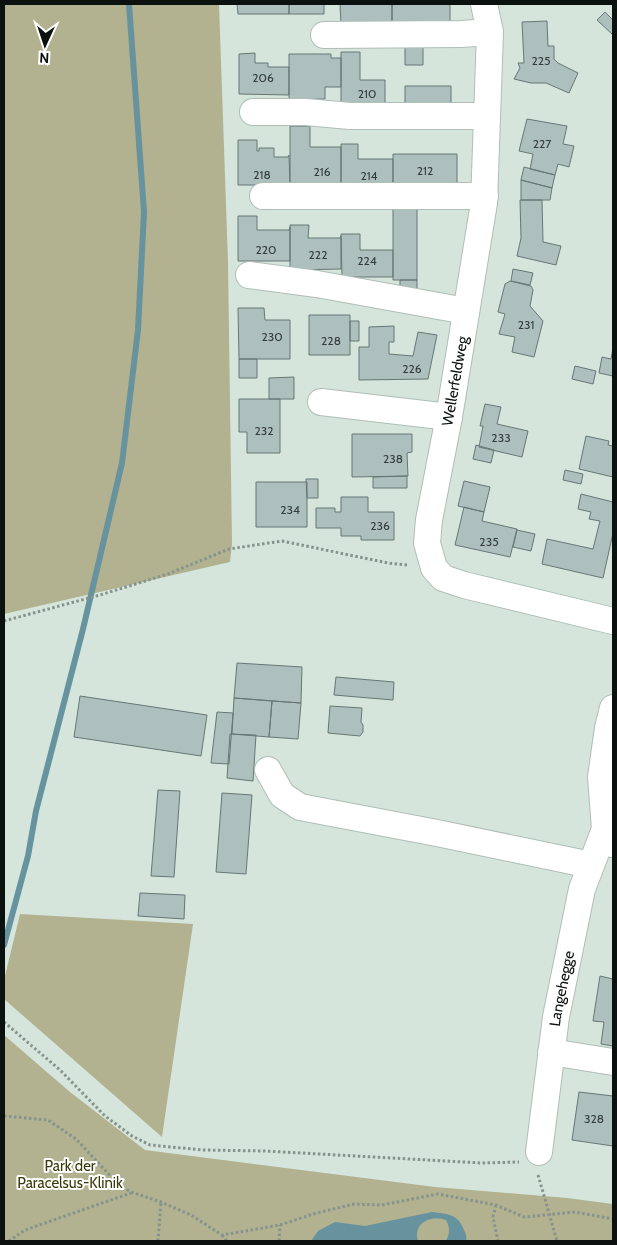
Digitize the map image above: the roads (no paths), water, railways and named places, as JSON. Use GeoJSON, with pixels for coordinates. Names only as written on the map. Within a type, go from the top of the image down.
{"type":"FeatureCollection","features":[{"type":"Feature","properties":{"kind":"street","name":"Wellerfeldweg"},"geometry":{"type":"LineString","coordinates":[[484,4],[490,32],[484,196],[449,417],[428,520],[427,543],[434,568],[443,578],[464,585],[613,620]]}},
{"type":"Feature","properties":{"kind":"street"},"geometry":{"type":"LineString","coordinates":[[324,35],[490,32]]}},
{"type":"Feature","properties":{"kind":"street"},"geometry":{"type":"LineString","coordinates":[[253,112],[306,112],[350,116],[487,116]]}},
{"type":"Feature","properties":{"kind":"street"},"geometry":{"type":"LineString","coordinates":[[263,196],[484,196]]}},
{"type":"Feature","properties":{"kind":"street"},"geometry":{"type":"LineString","coordinates":[[249,275],[317,284],[466,310]]}},
{"type":"Feature","properties":{"kind":"street"},"geometry":{"type":"LineString","coordinates":[[321,402],[449,417]]}},
{"type":"Feature","properties":{"kind":"street","name":"Langehegge"},"geometry":{"type":"LineString","coordinates":[[537,1156],[556,1017],[582,889],[591,865],[609,838],[601,777],[613,708]]}},
{"type":"Feature","properties":{"kind":"street"},"geometry":{"type":"LineString","coordinates":[[268,770],[282,795],[300,807],[591,865]]}},
{"type":"Feature","properties":{"kind":"street"},"geometry":{"type":"LineString","coordinates":[[552,1052],[613,1062]]}},
{"type":"Feature","properties":{"kind":"water"},"geometry":{"type":"Polygon","coordinates":[[[432,1212],[448,1214],[459,1221],[465,1233],[466,1241],[446,1241],[449,1230],[446,1220],[434,1219],[420,1225],[417,1235],[418,1241],[311,1241],[318,1231],[335,1222],[365,1226],[432,1212]]]}},
{"type":"Feature","properties":{"kind":"waterway"},"geometry":{"type":"LineString","coordinates":[[4,945],[28,856],[36,811],[83,629],[122,463],[138,330],[144,212],[129,4]]}},
{"type":"Feature","properties":{"kind":"park label","name":"Park der Paracelsus-Klinik"},"geometry":{"type":"Point","coordinates":[70,1174]}}]}
